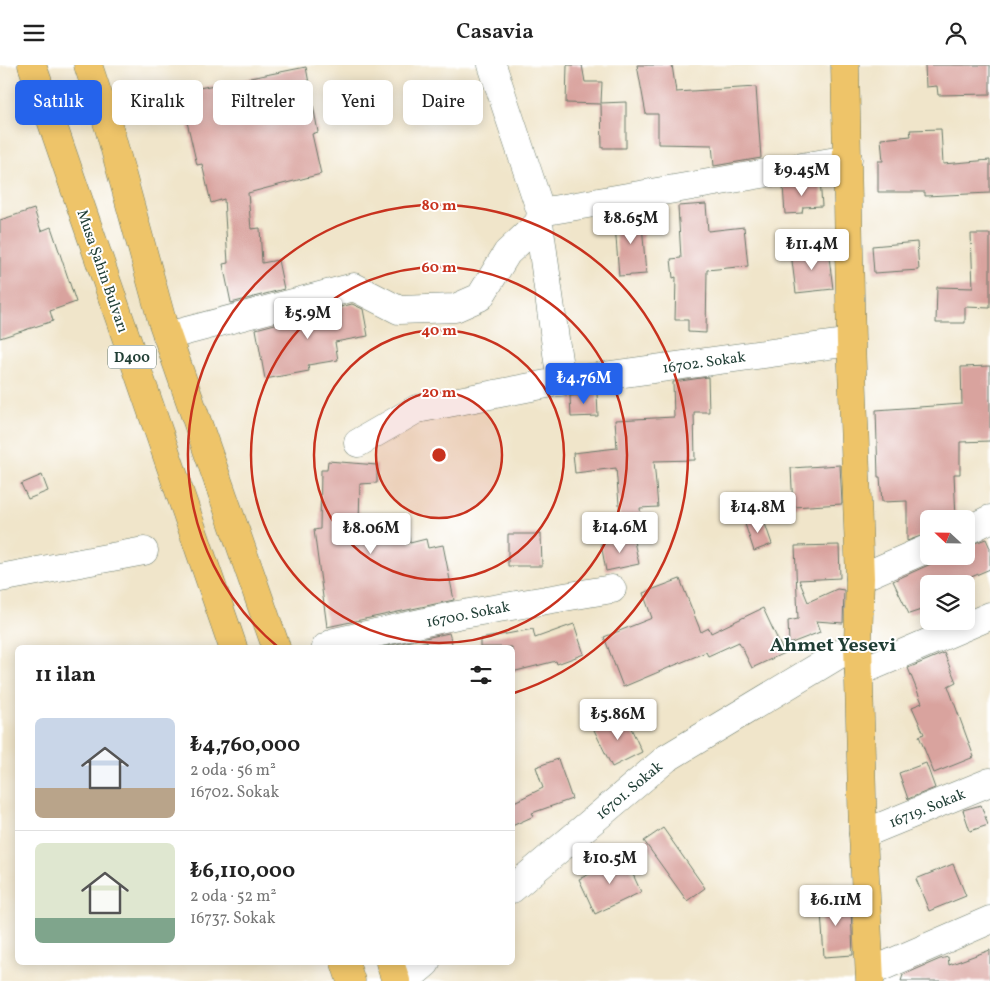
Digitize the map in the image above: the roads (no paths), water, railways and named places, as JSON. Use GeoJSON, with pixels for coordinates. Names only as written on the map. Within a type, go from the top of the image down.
{"type":"FeatureCollection","features":[{"type":"Feature","properties":{"kind":"main road","name":"Musa Şahin Bulvarı"},"geometry":{"type":"LineString","coordinates":[[32,65],[233,645]]}},
{"type":"Feature","properties":{"kind":"main road","name":"D400"},"geometry":{"type":"LineString","coordinates":[[88,65],[109,128],[167,335],[275,645]]}},
{"type":"Feature","properties":{"kind":"main road"},"geometry":{"type":"LineString","coordinates":[[845,65],[851,342],[860,578],[858,643],[863,834],[870,976]]}},
{"type":"Feature","properties":{"kind":"main road"},"geometry":{"type":"LineString","coordinates":[[346,965],[352,981]]}},
{"type":"Feature","properties":{"kind":"main road"},"geometry":{"type":"LineString","coordinates":[[391,965],[396,981]]}},
{"type":"Feature","properties":{"kind":"street"},"geometry":{"type":"LineString","coordinates":[[492,65],[540,218],[561,382]]}},
{"type":"Feature","properties":{"kind":"street"},"geometry":{"type":"LineString","coordinates":[[167,335],[354,287],[399,310],[454,309],[480,297],[506,253],[540,218],[848,159]]}},
{"type":"Feature","properties":{"kind":"street","name":"16702. Sokak"},"geometry":{"type":"LineString","coordinates":[[358,443],[417,409],[561,382],[851,342]]}},
{"type":"Feature","properties":{"kind":"street"},"geometry":{"type":"LineString","coordinates":[[975,526],[990,519]]}},
{"type":"Feature","properties":{"kind":"street"},"geometry":{"type":"LineString","coordinates":[[0,578],[144,551]]}},
{"type":"Feature","properties":{"kind":"street"},"geometry":{"type":"LineString","coordinates":[[860,578],[920,552]]}},
{"type":"Feature","properties":{"kind":"street","name":"16700. Sokak"},"geometry":{"type":"LineString","coordinates":[[330,645],[457,615],[612,589]]}},
{"type":"Feature","properties":{"kind":"street"},"geometry":{"type":"LineString","coordinates":[[859,672],[990,615]]}},
{"type":"Feature","properties":{"kind":"street","name":"16701. Sokak"},"geometry":{"type":"LineString","coordinates":[[515,886],[667,758],[858,643]]}},
{"type":"Feature","properties":{"kind":"street","name":"16719. Sokak"},"geometry":{"type":"LineString","coordinates":[[863,834],[990,782]]}},
{"type":"Feature","properties":{"kind":"street"},"geometry":{"type":"LineString","coordinates":[[870,976],[990,920]]}},
{"type":"Feature","properties":{"kind":"street"},"geometry":{"type":"LineString","coordinates":[[405,981],[424,965]]}},
{"type":"Feature","properties":{"kind":"district","name":"Ahmet Yesevi"},"geometry":{"type":"Point","coordinates":[833,644]}}]}
